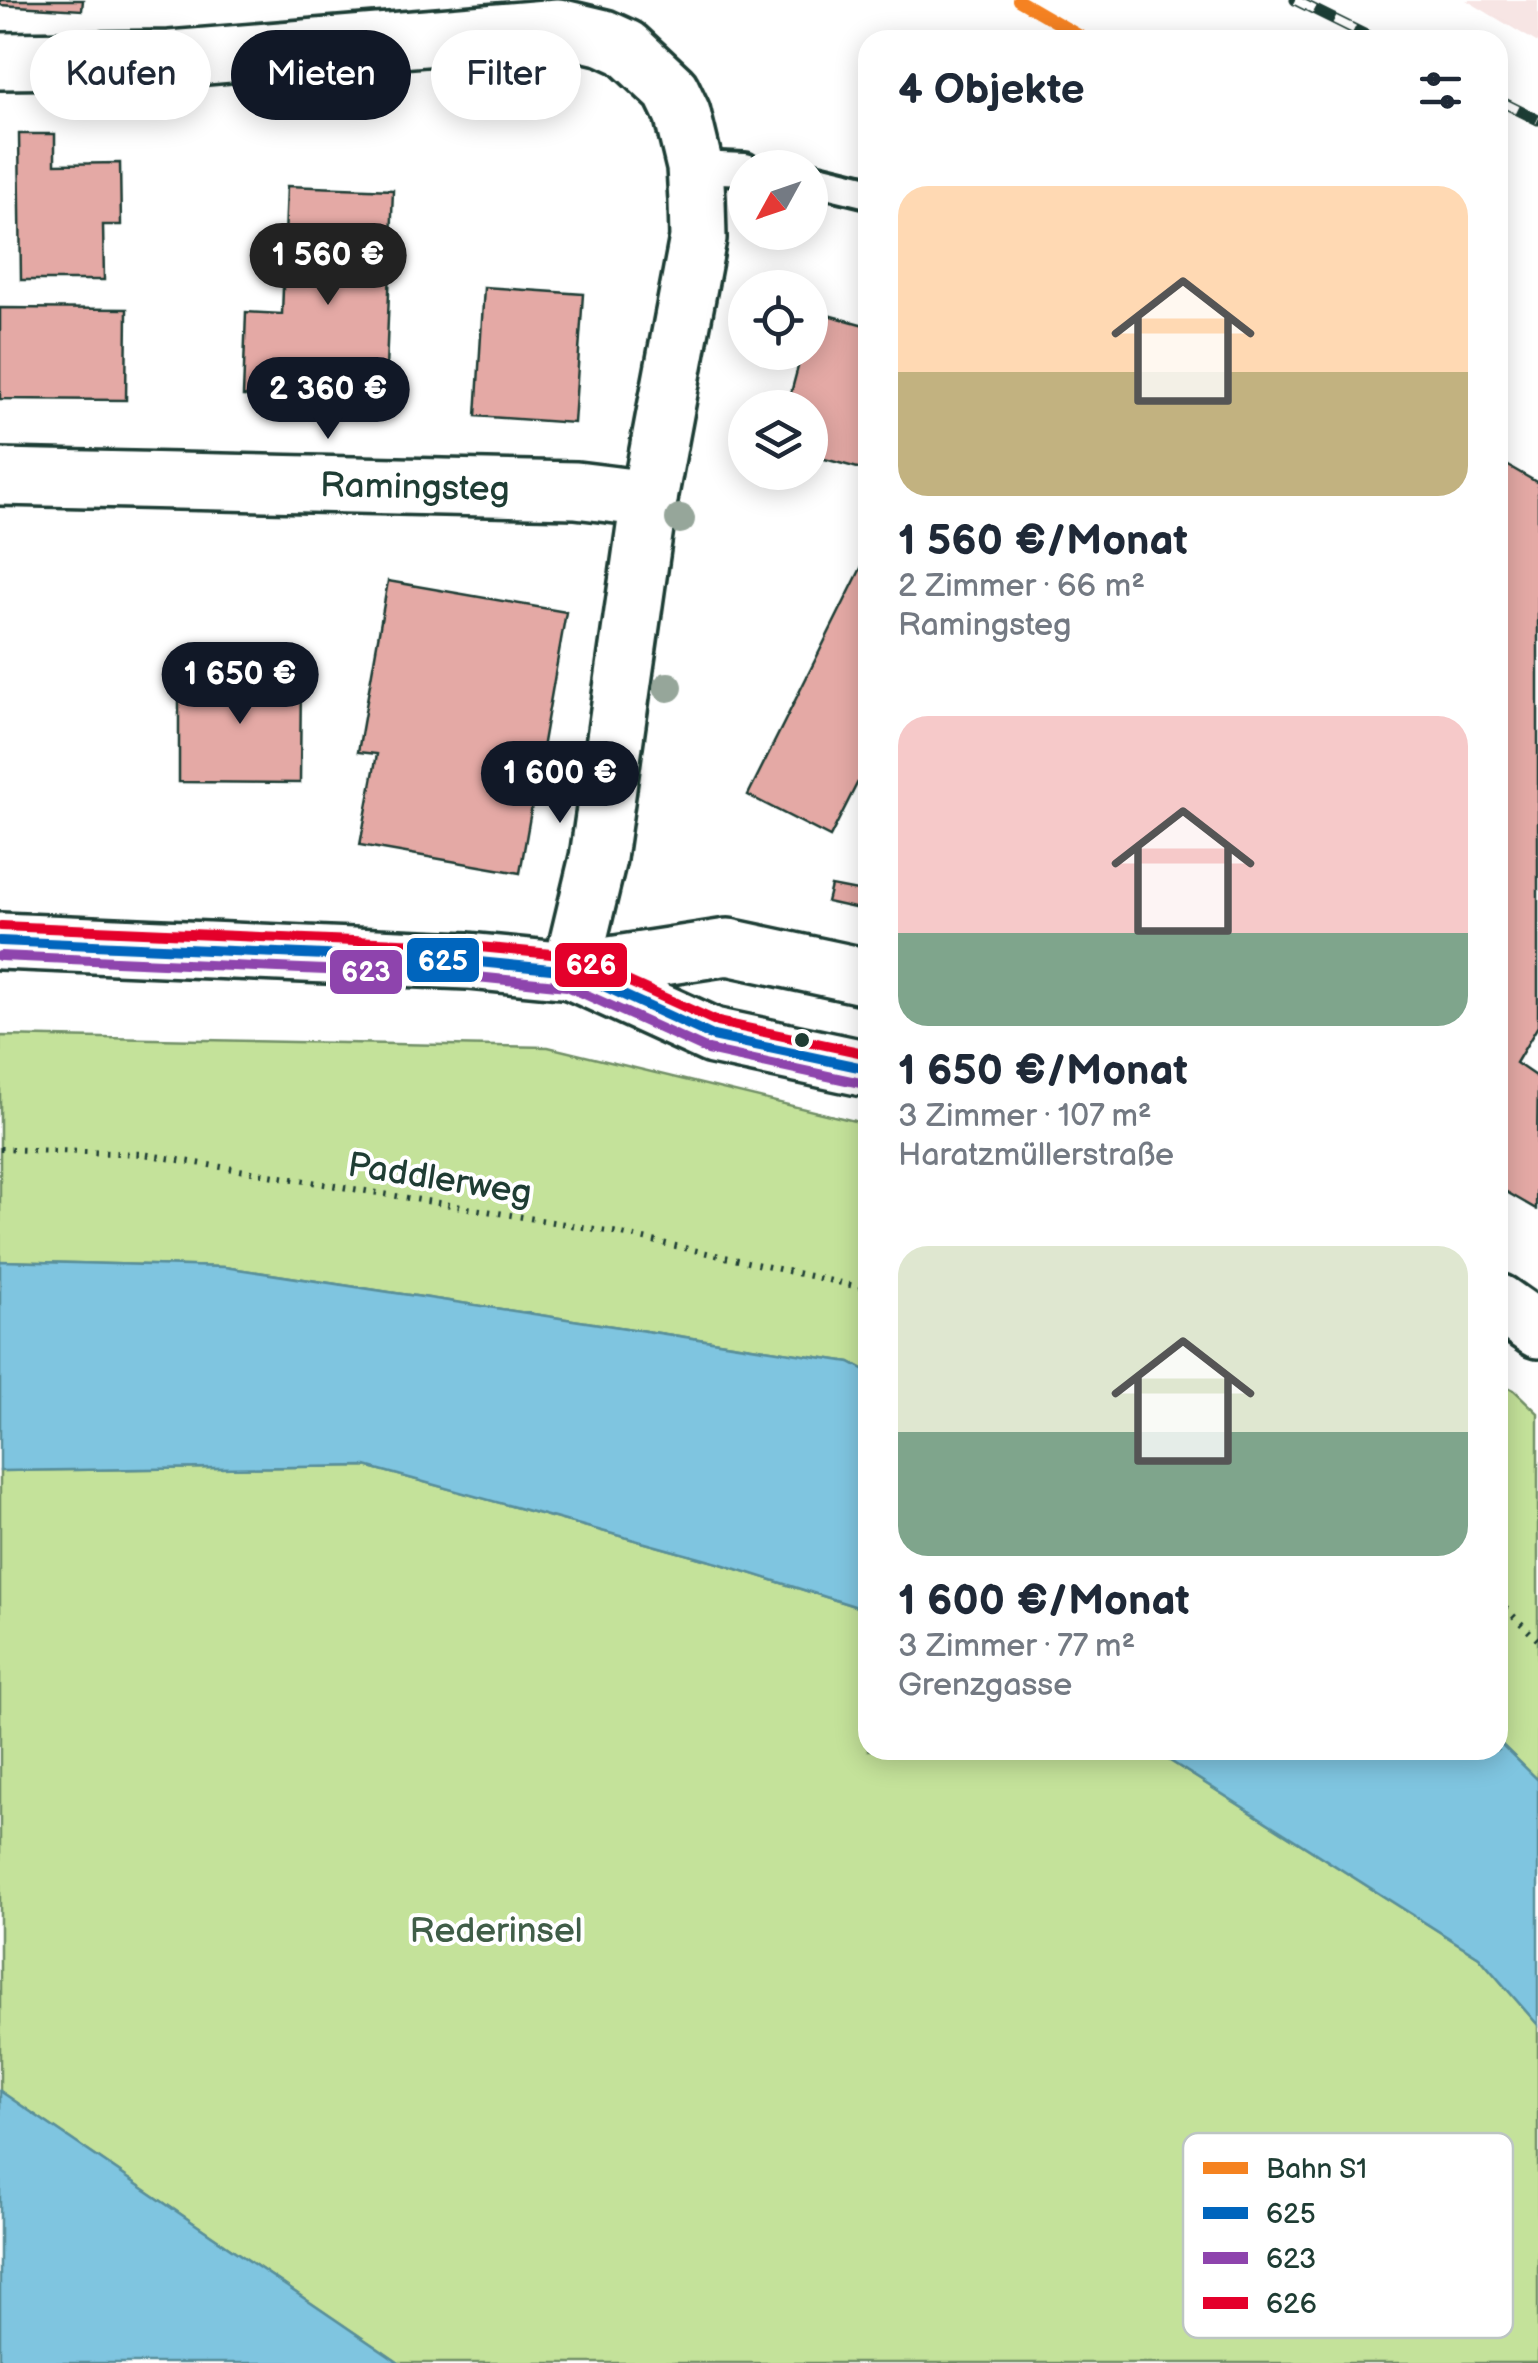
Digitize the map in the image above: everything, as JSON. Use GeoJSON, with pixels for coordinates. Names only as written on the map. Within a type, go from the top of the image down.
{"type":"FeatureCollection","features":[{"type":"Feature","properties":{"kind":"street"},"geometry":{"type":"LineString","coordinates":[[0,61],[170,59],[558,26],[626,48],[670,90],[720,168],[698,238],[649,499],[598,858],[571,971]]}},
{"type":"Feature","properties":{"kind":"street","name":"Ramingsteg"},"geometry":{"type":"LineString","coordinates":[[0,477],[576,490],[649,499]]}},
{"type":"Feature","properties":{"kind":"street"},"geometry":{"type":"LineString","coordinates":[[0,942],[430,960],[571,971],[728,947],[858,975]]}},
{"type":"Feature","properties":{"kind":"street"},"geometry":{"type":"LineString","coordinates":[[571,971],[713,1036],[858,1068]]}},
{"type":"Feature","properties":{"kind":"lane"},"geometry":{"type":"LineString","coordinates":[[828,182],[858,190]]}},
{"type":"Feature","properties":{"kind":"path","name":"Paddlerweg"},"geometry":{"type":"LineString","coordinates":[[0,1149],[143,1154],[613,1232],[858,1287]]}},
{"type":"Feature","properties":{"kind":"path"},"geometry":{"type":"LineString","coordinates":[[1508,1611],[1538,1640]]}},
{"type":"Feature","properties":{"kind":"shaded area"},"geometry":{"type":"Polygon","coordinates":[[[1466,0],[1538,0],[1538,43],[1466,0]]]}},
{"type":"Feature","properties":{"kind":"green space"},"geometry":{"type":"Polygon","coordinates":[[[0,1036],[548,1047],[858,1122],[858,1366],[224,1267],[0,1261],[0,1036]]]}},
{"type":"Feature","properties":{"kind":"green space"},"geometry":{"type":"Polygon","coordinates":[[[1508,1387],[1538,1413],[1538,1780],[1508,1751],[1508,1387]]]}},
{"type":"Feature","properties":{"kind":"green space","name":"Rederinsel"},"geometry":{"type":"Polygon","coordinates":[[[366,1466],[718,1563],[858,1607],[858,1760],[1169,1760],[1479,1957],[1538,2025],[1538,2363],[399,2363],[0,2091],[0,1471],[366,1466]]]}},
{"type":"Feature","properties":{"kind":"water"},"geometry":{"type":"Polygon","coordinates":[[[0,1261],[224,1267],[850,1362],[858,1366],[858,1607],[718,1563],[366,1466],[0,1471],[0,1261]]]}},
{"type":"Feature","properties":{"kind":"water"},"geometry":{"type":"Polygon","coordinates":[[[1508,1751],[1538,1780],[1538,2025],[1479,1957],[1169,1760],[1508,1760],[1508,1751]]]}},
{"type":"Feature","properties":{"kind":"water"},"geometry":{"type":"Polygon","coordinates":[[[0,2091],[399,2363],[0,2363],[0,2091]]]}},
{"type":"Feature","properties":{"kind":"building"},"geometry":{"type":"Polygon","coordinates":[[[0,0],[83,0],[82,10],[0,5],[0,0]]]}},
{"type":"Feature","properties":{"kind":"building"},"geometry":{"type":"Polygon","coordinates":[[[19,134],[55,134],[55,164],[120,163],[121,225],[103,225],[104,280],[21,280],[19,134]]]}},
{"type":"Feature","properties":{"kind":"building"},"geometry":{"type":"Polygon","coordinates":[[[287,186],[393,190],[384,420],[283,416],[284,397],[243,396],[246,312],[282,314],[287,186]]]}},
{"type":"Feature","properties":{"kind":"building"},"geometry":{"type":"Polygon","coordinates":[[[484,287],[583,294],[574,423],[476,416],[484,287]]]}},
{"type":"Feature","properties":{"kind":"building"},"geometry":{"type":"Polygon","coordinates":[[[0,308],[127,309],[126,400],[0,399],[0,308]]]}},
{"type":"Feature","properties":{"kind":"building"},"geometry":{"type":"Polygon","coordinates":[[[828,315],[858,323],[858,468],[828,460],[828,390],[792,390],[797,370],[828,370],[828,315]]]}},
{"type":"Feature","properties":{"kind":"building"},"geometry":{"type":"Polygon","coordinates":[[[1508,466],[1538,483],[1538,1026],[1516,1063],[1538,1078],[1536,1209],[1508,1193],[1508,466]]]}},
{"type":"Feature","properties":{"kind":"building"},"geometry":{"type":"Polygon","coordinates":[[[858,574],[858,782],[830,837],[748,795],[858,574]]]}},
{"type":"Feature","properties":{"kind":"building"},"geometry":{"type":"Polygon","coordinates":[[[388,581],[566,612],[520,873],[360,845],[377,754],[358,752],[388,581]]]}},
{"type":"Feature","properties":{"kind":"building"},"geometry":{"type":"Polygon","coordinates":[[[179,672],[301,673],[300,783],[179,782],[179,672]]]}},
{"type":"Feature","properties":{"kind":"building"},"geometry":{"type":"Polygon","coordinates":[[[831,886],[858,891],[858,909],[827,902],[831,886]]]}},
{"type":"Feature","properties":{"kind":"railway"},"geometry":{"type":"LineString","coordinates":[[1295,0],[1356,30]]}},
{"type":"Feature","properties":{"kind":"railway"},"geometry":{"type":"LineString","coordinates":[[1508,105],[1538,120]]}},
{"type":"Feature","properties":{"kind":"rail line","name":"S1"},"geometry":{"type":"LineString","coordinates":[[1018,0],[1070,30]]}},
{"type":"Feature","properties":{"kind":"transit line","name":"626"},"geometry":{"type":"LineString","coordinates":[[1,926],[469,946],[572,956],[718,1022],[858,1052]]}},
{"type":"Feature","properties":{"kind":"transit line","name":"625"},"geometry":{"type":"LineString","coordinates":[[0,941],[468,961],[571,971],[713,1036],[858,1067]]}},
{"type":"Feature","properties":{"kind":"transit line","name":"623"},"geometry":{"type":"LineString","coordinates":[[0,956],[467,976],[567,986],[708,1050],[858,1082]]}}]}
